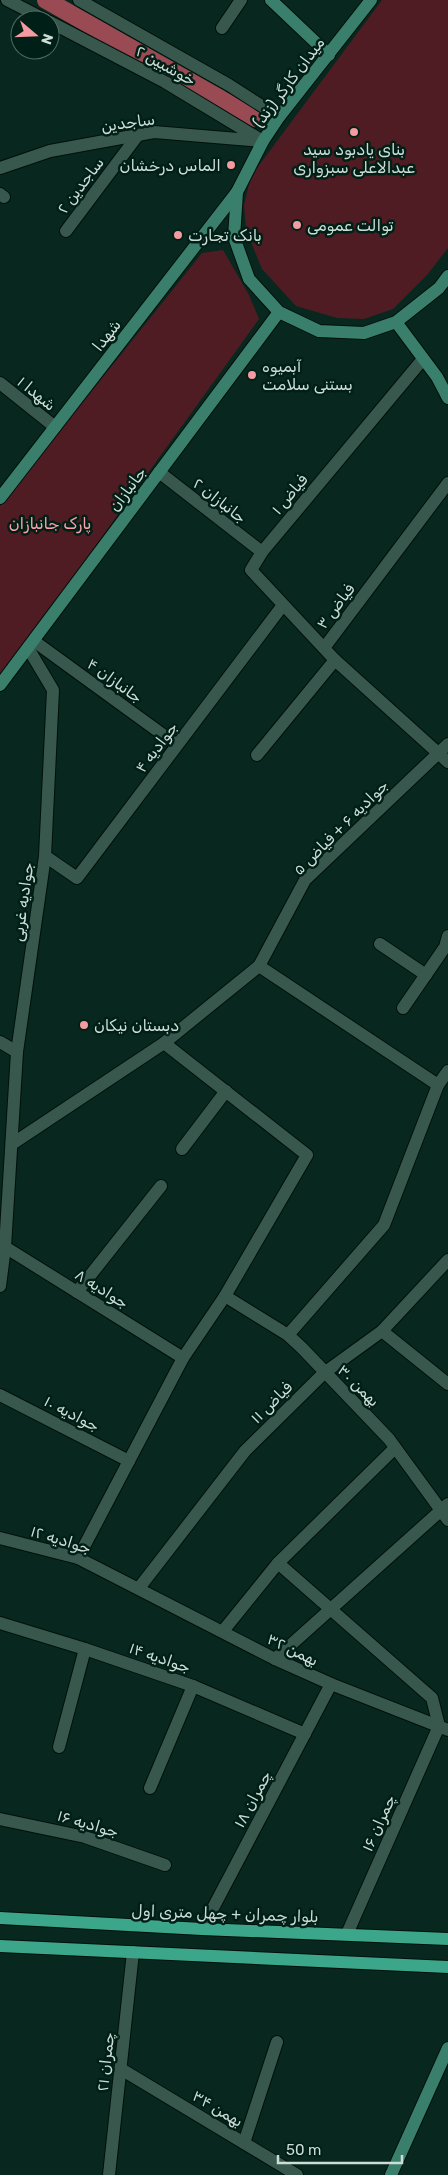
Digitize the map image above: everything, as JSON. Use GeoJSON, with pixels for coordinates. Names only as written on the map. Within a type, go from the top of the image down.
{"type":"FeatureCollection","features":[{"type":"Feature","properties":{"kind":"main road"},"geometry":{"type":"LineString","coordinates":[[270,0],[329,55]]}},
{"type":"Feature","properties":{"kind":"main road","name":"میدان کارگر (زند)"},"geometry":{"type":"LineString","coordinates":[[371,0],[279,117],[263,142],[237,192],[234,236],[249,278],[279,312],[319,331],[364,333],[396,322],[439,288],[448,276]]}},
{"type":"Feature","properties":{"kind":"main road","name":"شهدا"},"geometry":{"type":"LineString","coordinates":[[2,492],[55,427],[237,192]]}},
{"type":"Feature","properties":{"kind":"main road","name":"جانبازان"},"geometry":{"type":"LineString","coordinates":[[0,685],[279,312]]}},
{"type":"Feature","properties":{"kind":"main road"},"geometry":{"type":"LineString","coordinates":[[396,322],[437,378],[448,398]]}},
{"type":"Feature","properties":{"kind":"main road","name":"بلوار چمران + چهل متری اول"},"geometry":{"type":"LineString","coordinates":[[0,1918],[202,1929],[448,1939]]}},
{"type":"Feature","properties":{"kind":"main road"},"geometry":{"type":"LineString","coordinates":[[0,1946],[448,1967]]}},
{"type":"Feature","properties":{"kind":"main road"},"geometry":{"type":"LineString","coordinates":[[391,2175],[448,2048]]}},
{"type":"Feature","properties":{"kind":"street"},"geometry":{"type":"LineString","coordinates":[[0,4],[3,0]]}},
{"type":"Feature","properties":{"kind":"street"},"geometry":{"type":"LineString","coordinates":[[7,0],[26,10]]}},
{"type":"Feature","properties":{"kind":"street","name":"خوشبین ۲"},"geometry":{"type":"LineString","coordinates":[[79,0],[93,4],[279,117]]}},
{"type":"Feature","properties":{"kind":"street"},"geometry":{"type":"LineString","coordinates":[[222,28],[241,0]]}},
{"type":"Feature","properties":{"kind":"street","name":"خوشبین ۲"},"geometry":{"type":"LineString","coordinates":[[60,27],[165,82],[263,142]]}},
{"type":"Feature","properties":{"kind":"street","name":"ساجدین"},"geometry":{"type":"LineString","coordinates":[[0,168],[50,152],[154,132],[263,142]]}},
{"type":"Feature","properties":{"kind":"street","name":"ساجدین ۲"},"geometry":{"type":"LineString","coordinates":[[66,231],[138,135]]}},
{"type":"Feature","properties":{"kind":"street","name":"فیاض ۱"},"geometry":{"type":"LineString","coordinates":[[324,648],[252,570],[262,552],[422,359]]}},
{"type":"Feature","properties":{"kind":"street","name":"شهدا ۱"},"geometry":{"type":"LineString","coordinates":[[0,384],[55,427]]}},
{"type":"Feature","properties":{"kind":"street","name":"جانبازان ۲"},"geometry":{"type":"LineString","coordinates":[[159,472],[262,552]]}},
{"type":"Feature","properties":{"kind":"street","name":"فیاض ۳"},"geometry":{"type":"LineString","coordinates":[[445,753],[335,660],[324,648],[448,483]]}},
{"type":"Feature","properties":{"kind":"street","name":"جوادیه ۴"},"geometry":{"type":"LineString","coordinates":[[45,856],[77,878],[283,604]]}},
{"type":"Feature","properties":{"kind":"street","name":"جانبازان ۴"},"geometry":{"type":"LineString","coordinates":[[31,644],[177,745]]}},
{"type":"Feature","properties":{"kind":"street","name":"جوادیه غربی"},"geometry":{"type":"LineString","coordinates":[[0,1286],[5,1246],[3,1231],[4,1178],[12,1144],[17,1052],[45,856],[53,690],[31,644]]}},
{"type":"Feature","properties":{"kind":"street"},"geometry":{"type":"LineString","coordinates":[[257,755],[335,660]]}},
{"type":"Feature","properties":{"kind":"street","name":"جوادیه ۶ + فیاض ۵"},"geometry":{"type":"LineString","coordinates":[[12,1144],[164,1043],[259,966],[305,880],[445,753]]}},
{"type":"Feature","properties":{"kind":"street"},"geometry":{"type":"LineString","coordinates":[[380,944],[426,975]]}},
{"type":"Feature","properties":{"kind":"street"},"geometry":{"type":"LineString","coordinates":[[402,1008],[447,944]]}},
{"type":"Feature","properties":{"kind":"street"},"geometry":{"type":"LineString","coordinates":[[259,966],[438,1085]]}},
{"type":"Feature","properties":{"kind":"street"},"geometry":{"type":"LineString","coordinates":[[0,1042],[17,1052]]}},
{"type":"Feature","properties":{"kind":"street"},"geometry":{"type":"LineString","coordinates":[[78,1558],[183,1358],[225,1296],[307,1155],[164,1043]]}},
{"type":"Feature","properties":{"kind":"street"},"geometry":{"type":"LineString","coordinates":[[288,1335],[384,1225],[438,1085],[448,1071]]}},
{"type":"Feature","properties":{"kind":"street"},"geometry":{"type":"LineString","coordinates":[[182,1149],[226,1091]]}},
{"type":"Feature","properties":{"kind":"street"},"geometry":{"type":"LineString","coordinates":[[77,1292],[161,1186]]}},
{"type":"Feature","properties":{"kind":"street","name":"جوادیه ۸"},"geometry":{"type":"LineString","coordinates":[[5,1246],[183,1358]]}},
{"type":"Feature","properties":{"kind":"street","name":"فیاض ۱۱"},"geometry":{"type":"LineString","coordinates":[[139,1588],[246,1452],[324,1373],[382,1331],[448,1260]]}},
{"type":"Feature","properties":{"kind":"street","name":"بهمن ۳۰"},"geometry":{"type":"LineString","coordinates":[[225,1296],[288,1335],[395,1448],[446,1512]]}},
{"type":"Feature","properties":{"kind":"street"},"geometry":{"type":"LineString","coordinates":[[382,1331],[448,1384]]}},
{"type":"Feature","properties":{"kind":"street","name":"جوادیه ۱۰"},"geometry":{"type":"LineString","coordinates":[[0,1395],[129,1461]]}},
{"type":"Feature","properties":{"kind":"street"},"geometry":{"type":"LineString","coordinates":[[222,1631],[278,1563],[395,1448]]}},
{"type":"Feature","properties":{"kind":"street"},"geometry":{"type":"LineString","coordinates":[[275,1658],[330,1608],[446,1512]]}},
{"type":"Feature","properties":{"kind":"street","name":"جوادیه ۱۲"},"geometry":{"type":"LineString","coordinates":[[0,1538],[78,1558],[139,1588]]}},
{"type":"Feature","properties":{"kind":"street"},"geometry":{"type":"LineString","coordinates":[[278,1563],[432,1698],[443,1728]]}},
{"type":"Feature","properties":{"kind":"street","name":"بهمن ۳۲"},"geometry":{"type":"LineString","coordinates":[[139,1588],[275,1658],[331,1684],[443,1728]]}},
{"type":"Feature","properties":{"kind":"street","name":"جوادیه ۱۴"},"geometry":{"type":"LineString","coordinates":[[0,1623],[85,1649],[194,1686],[305,1734]]}},
{"type":"Feature","properties":{"kind":"street"},"geometry":{"type":"LineString","coordinates":[[59,1747],[85,1649]]}},
{"type":"Feature","properties":{"kind":"street","name":"چمران ۱۸"},"geometry":{"type":"LineString","coordinates":[[202,1929],[331,1684]]}},
{"type":"Feature","properties":{"kind":"street"},"geometry":{"type":"LineString","coordinates":[[150,1788],[194,1686]]}},
{"type":"Feature","properties":{"kind":"street","name":"چمران ۱۶"},"geometry":{"type":"LineString","coordinates":[[348,1934],[443,1728]]}},
{"type":"Feature","properties":{"kind":"street","name":"جوادیه ۱۶"},"geometry":{"type":"LineString","coordinates":[[0,1819],[86,1837],[165,1865]]}},
{"type":"Feature","properties":{"kind":"street","name":"چمران ۲۱"},"geometry":{"type":"LineString","coordinates":[[109,2175],[122,2069],[133,1952]]}},
{"type":"Feature","properties":{"kind":"street"},"geometry":{"type":"LineString","coordinates":[[244,2143],[277,2042]]}},
{"type":"Feature","properties":{"kind":"street","name":"بهمن ۳۴"},"geometry":{"type":"LineString","coordinates":[[122,2069],[244,2143],[285,2171],[297,2175]]}},
{"type":"Feature","properties":{"kind":"green space"},"geometry":{"type":"Polygon","coordinates":[[[382,0],[448,0],[448,248],[427,275],[393,309],[364,319],[337,318],[296,306],[262,269],[246,230],[244,205],[251,176],[382,0]]]}},
{"type":"Feature","properties":{"kind":"green space","name":"پارک جانبازان"},"geometry":{"type":"Polygon","coordinates":[[[223,250],[249,295],[259,319],[0,678],[0,506],[202,253],[223,250]]]}},
{"type":"Feature","properties":{"kind":"waterway"},"geometry":{"type":"LineString","coordinates":[[46,0],[254,118]]}},
{"type":"Feature","properties":{"kind":"place","name":"بنای یادبود سید عبدالاعلی سبزواری"},"geometry":{"type":"Point","coordinates":[354,132]}},
{"type":"Feature","properties":{"kind":"place","name":"الماس درخشان"},"geometry":{"type":"Point","coordinates":[231,165]}},
{"type":"Feature","properties":{"kind":"place","name":"توالت عمومی"},"geometry":{"type":"Point","coordinates":[297,225]}},
{"type":"Feature","properties":{"kind":"place","name":"بانک تجارت"},"geometry":{"type":"Point","coordinates":[178,235]}},
{"type":"Feature","properties":{"kind":"place","name":"آبمیوه بستنی سلامت"},"geometry":{"type":"Point","coordinates":[252,375]}},
{"type":"Feature","properties":{"kind":"place","name":"دبستان نیکان"},"geometry":{"type":"Point","coordinates":[84,1025]}}]}
